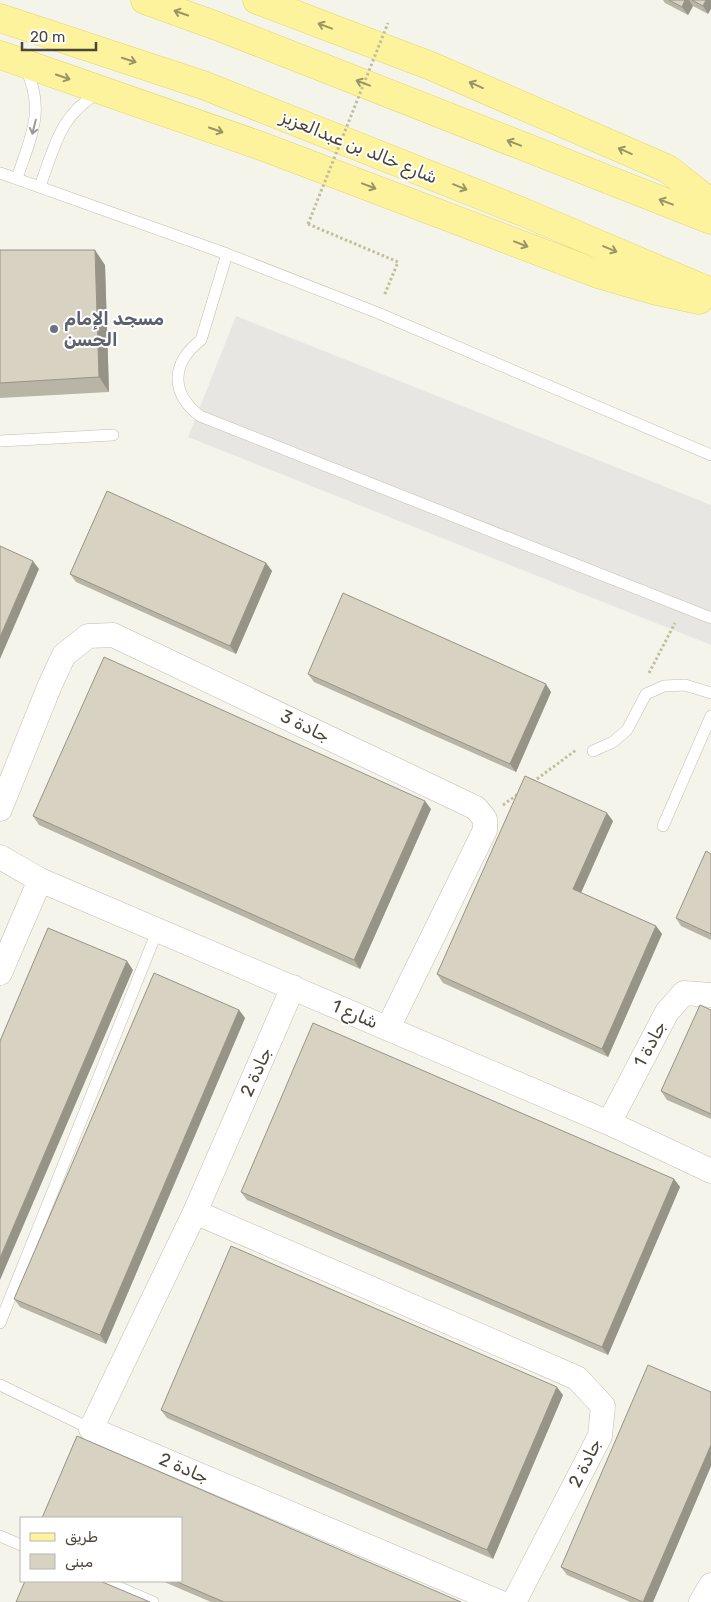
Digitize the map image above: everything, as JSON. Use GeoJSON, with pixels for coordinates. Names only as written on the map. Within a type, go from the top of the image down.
{"type":"FeatureCollection","features":[{"type":"Feature","properties":{"kind":"main road"},"geometry":{"type":"LineString","coordinates":[[145,0],[217,26],[711,220]]}},
{"type":"Feature","properties":{"kind":"main road"},"geometry":{"type":"LineString","coordinates":[[258,0],[431,66],[668,169],[711,203]]}},
{"type":"Feature","properties":{"kind":"main road","name":"شارع خالد بن عبدالعزيز"},"geometry":{"type":"LineString","coordinates":[[0,18],[203,85],[523,212],[711,292]]}},
{"type":"Feature","properties":{"kind":"main road"},"geometry":{"type":"LineString","coordinates":[[11,59],[264,147],[598,274],[657,291],[711,302]]}},
{"type":"Feature","properties":{"kind":"street","name":"جادة 3"},"geometry":{"type":"LineString","coordinates":[[0,809],[64,655],[88,636],[113,634],[476,808],[485,819]]}},
{"type":"Feature","properties":{"kind":"street"},"geometry":{"type":"LineString","coordinates":[[388,1028],[485,830],[485,819]]}},
{"type":"Feature","properties":{"kind":"street","name":"شارع 1"},"geometry":{"type":"LineString","coordinates":[[0,857],[40,880],[609,1123],[711,1171]]}},
{"type":"Feature","properties":{"kind":"street"},"geometry":{"type":"LineString","coordinates":[[0,973],[40,880]]}},
{"type":"Feature","properties":{"kind":"street","name":"جادة 2"},"geometry":{"type":"LineString","coordinates":[[293,987],[195,1212],[91,1429],[499,1602]]}},
{"type":"Feature","properties":{"kind":"street","name":"جادة 1"},"geometry":{"type":"LineString","coordinates":[[609,1123],[667,1012],[684,993],[711,995]]}},
{"type":"Feature","properties":{"kind":"street","name":"جادة 2"},"geometry":{"type":"LineString","coordinates":[[195,1212],[577,1378],[603,1406],[600,1436],[514,1602]]}},
{"type":"Feature","properties":{"kind":"street"},"geometry":{"type":"LineString","coordinates":[[701,1602],[711,1585]]}},
{"type":"Feature","properties":{"kind":"lane"},"geometry":{"type":"LineString","coordinates":[[11,59],[30,77],[36,108],[36,123],[16,178]]}},
{"type":"Feature","properties":{"kind":"lane"},"geometry":{"type":"LineString","coordinates":[[40,186],[67,120],[77,108],[103,90]]}},
{"type":"Feature","properties":{"kind":"lane"},"geometry":{"type":"LineString","coordinates":[[0,172],[227,254],[378,313],[711,455]]}},
{"type":"Feature","properties":{"kind":"lane"},"geometry":{"type":"LineString","coordinates":[[227,254],[201,340],[186,354],[180,370],[178,386],[181,396],[190,408],[200,416],[711,618]]}},
{"type":"Feature","properties":{"kind":"lane"},"geometry":{"type":"LineString","coordinates":[[0,442],[113,435]]}},
{"type":"Feature","properties":{"kind":"lane"},"geometry":{"type":"LineString","coordinates":[[593,751],[613,742],[627,730],[646,694],[664,686],[685,685],[711,693]]}},
{"type":"Feature","properties":{"kind":"lane"},"geometry":{"type":"LineString","coordinates":[[663,826],[711,716]]}},
{"type":"Feature","properties":{"kind":"lane"},"geometry":{"type":"LineString","coordinates":[[0,1323],[158,929]]}},
{"type":"Feature","properties":{"kind":"lane"},"geometry":{"type":"LineString","coordinates":[[0,1385],[91,1429]]}},
{"type":"Feature","properties":{"kind":"lane"},"geometry":{"type":"LineString","coordinates":[[0,1536],[20,1545]]}},
{"type":"Feature","properties":{"kind":"lane"},"geometry":{"type":"LineString","coordinates":[[106,1582],[153,1602]]}},
{"type":"Feature","properties":{"kind":"path"},"geometry":{"type":"LineString","coordinates":[[378,313],[398,262],[308,224],[388,22]]}},
{"type":"Feature","properties":{"kind":"path"},"geometry":{"type":"LineString","coordinates":[[645,680],[684,607]]}},
{"type":"Feature","properties":{"kind":"path"},"geometry":{"type":"LineString","coordinates":[[532,783],[580,748]]}},
{"type":"Feature","properties":{"kind":"path"},"geometry":{"type":"LineString","coordinates":[[485,819],[524,789]]}},
{"type":"Feature","properties":{"kind":"shaded area"},"geometry":{"type":"Polygon","coordinates":[[[236,316],[711,505],[711,645],[188,437],[236,316]]]}},
{"type":"Feature","properties":{"kind":"building"},"geometry":{"type":"Polygon","coordinates":[[[669,0],[685,0],[682,7],[669,0]]]}},
{"type":"Feature","properties":{"kind":"building"},"geometry":{"type":"Polygon","coordinates":[[[692,0],[706,0],[703,6],[692,0]]]}},
{"type":"Feature","properties":{"kind":"building","name":"مسجد الإمام الحسن"},"geometry":{"type":"Polygon","coordinates":[[[0,250],[95,250],[99,377],[0,383],[0,250]]]}},
{"type":"Feature","properties":{"kind":"building"},"geometry":{"type":"Polygon","coordinates":[[[107,491],[266,563],[230,646],[70,574],[107,491]]]}},
{"type":"Feature","properties":{"kind":"building"},"geometry":{"type":"Polygon","coordinates":[[[0,546],[33,561],[0,637],[0,546]]]}},
{"type":"Feature","properties":{"kind":"building"},"geometry":{"type":"Polygon","coordinates":[[[343,593],[546,684],[510,764],[308,674],[343,593]]]}},
{"type":"Feature","properties":{"kind":"building"},"geometry":{"type":"Polygon","coordinates":[[[104,657],[425,801],[354,960],[33,816],[104,657]]]}},
{"type":"Feature","properties":{"kind":"building"},"geometry":{"type":"Polygon","coordinates":[[[525,776],[607,813],[573,889],[656,926],[602,1049],[437,974],[525,776]]]}},
{"type":"Feature","properties":{"kind":"building"},"geometry":{"type":"Polygon","coordinates":[[[706,851],[711,854],[711,934],[676,918],[706,851]]]}},
{"type":"Feature","properties":{"kind":"building"},"geometry":{"type":"Polygon","coordinates":[[[48,928],[127,961],[0,1258],[0,1041],[48,928]]]}},
{"type":"Feature","properties":{"kind":"building"},"geometry":{"type":"Polygon","coordinates":[[[154,973],[239,1010],[100,1335],[14,1299],[154,973]]]}},
{"type":"Feature","properties":{"kind":"building"},"geometry":{"type":"Polygon","coordinates":[[[700,1005],[711,1010],[711,1114],[661,1091],[700,1005]]]}},
{"type":"Feature","properties":{"kind":"building"},"geometry":{"type":"Polygon","coordinates":[[[313,1023],[674,1179],[602,1347],[241,1192],[313,1023]]]}},
{"type":"Feature","properties":{"kind":"building"},"geometry":{"type":"Polygon","coordinates":[[[231,1246],[557,1387],[487,1550],[161,1410],[231,1246]]]}},
{"type":"Feature","properties":{"kind":"building"},"geometry":{"type":"Polygon","coordinates":[[[648,1365],[711,1392],[711,1445],[643,1602],[561,1567],[648,1365]]]}},
{"type":"Feature","properties":{"kind":"building"},"geometry":{"type":"Polygon","coordinates":[[[77,1436],[461,1602],[224,1602],[177,1582],[182,1582],[182,1517],[42,1517],[77,1436]]]}},
{"type":"Feature","properties":{"kind":"building"},"geometry":{"type":"Polygon","coordinates":[[[25,1582],[102,1582],[150,1602],[16,1602],[25,1582]]]}},
{"type":"Feature","properties":{"kind":"place","name":"مسجد الإمام الحسن"},"geometry":{"type":"Point","coordinates":[54,329]}}]}
